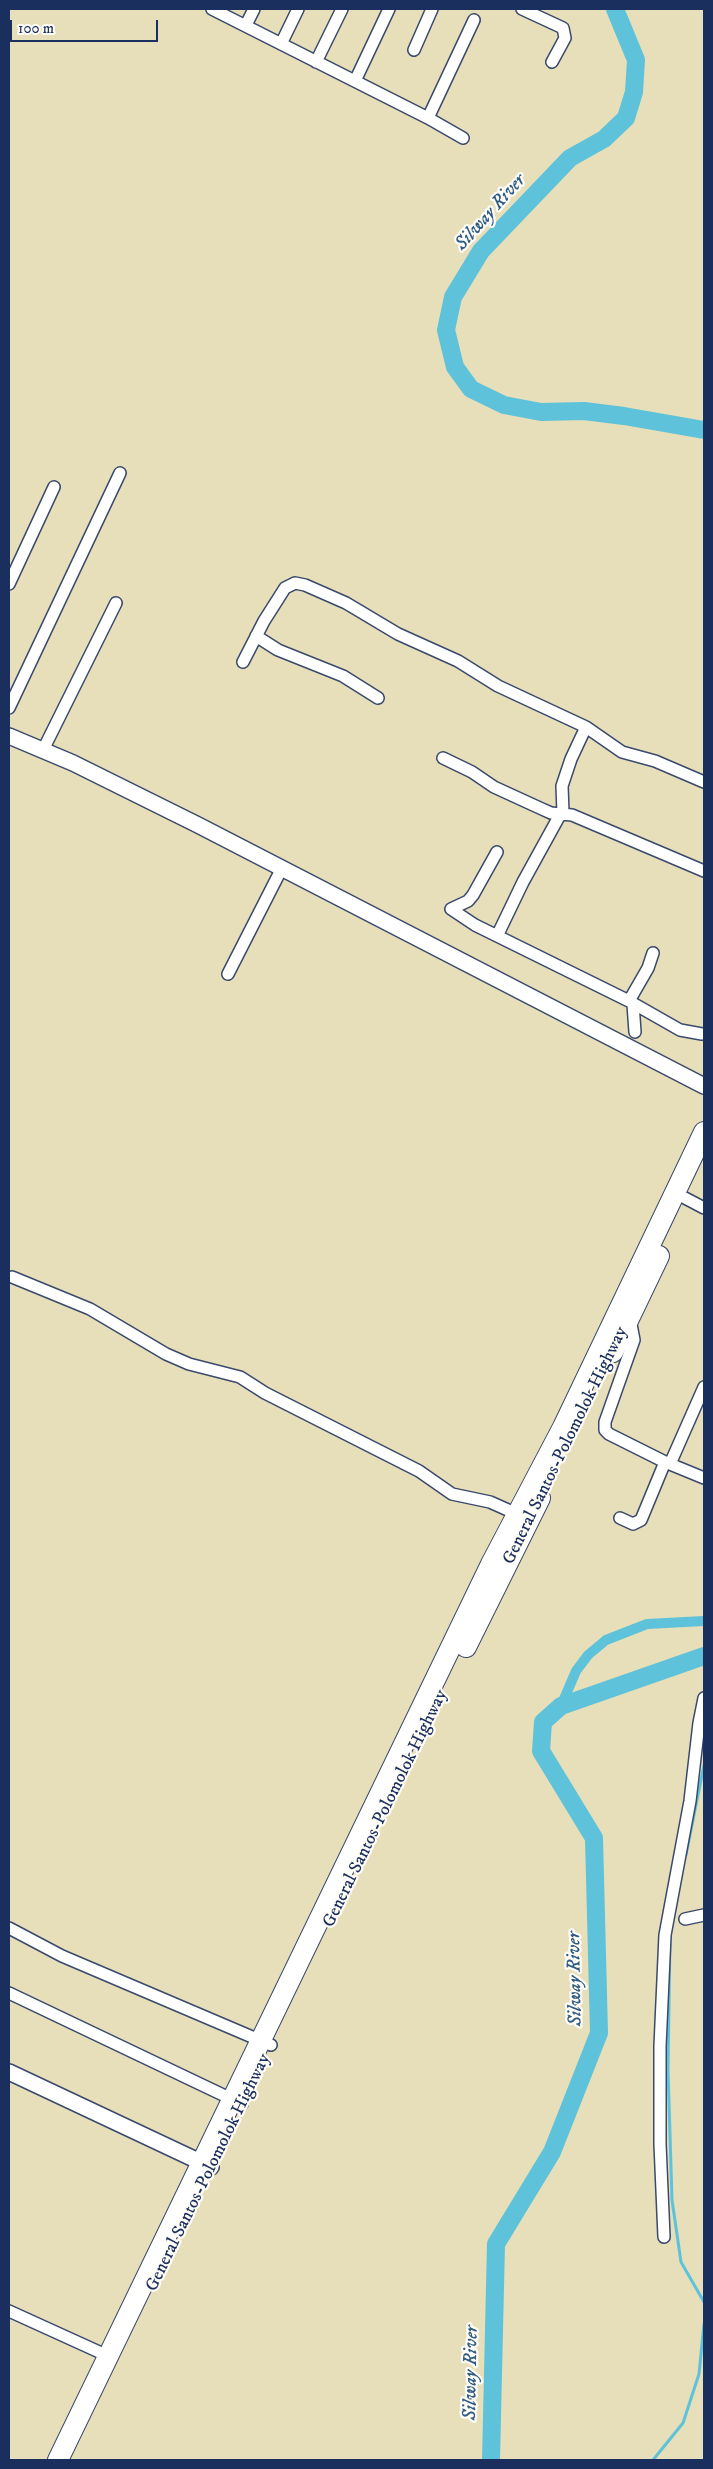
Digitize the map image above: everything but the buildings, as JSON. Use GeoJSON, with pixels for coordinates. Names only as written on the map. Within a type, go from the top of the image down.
{"type":"FeatureCollection","features":[{"type":"Feature","properties":{"kind":"highway"},"geometry":{"type":"LineString","coordinates":[[58,2460],[108,2356],[207,2166],[491,1564],[564,1427],[704,1132]]}},
{"type":"Feature","properties":{"kind":"highway","name":"General Santos-Polomolok Highway"},"geometry":{"type":"LineString","coordinates":[[266,2043],[630,1319],[704,1159]]}},
{"type":"Feature","properties":{"kind":"highway","name":"General Santos-Polomolok Highway"},"geometry":{"type":"LineString","coordinates":[[70,2460],[207,2166]]}},
{"type":"Feature","properties":{"kind":"street"},"geometry":{"type":"LineString","coordinates":[[212,9],[428,118],[463,138]]}},
{"type":"Feature","properties":{"kind":"street"},"geometry":{"type":"LineString","coordinates":[[246,25],[254,9]]}},
{"type":"Feature","properties":{"kind":"street"},"geometry":{"type":"LineString","coordinates":[[281,44],[298,9]]}},
{"type":"Feature","properties":{"kind":"street"},"geometry":{"type":"LineString","coordinates":[[316,62],[342,9]]}},
{"type":"Feature","properties":{"kind":"street"},"geometry":{"type":"LineString","coordinates":[[355,82],[389,9]]}},
{"type":"Feature","properties":{"kind":"street"},"geometry":{"type":"LineString","coordinates":[[414,50],[432,9]]}},
{"type":"Feature","properties":{"kind":"street"},"geometry":{"type":"LineString","coordinates":[[522,9],[563,28],[565,38],[552,62]]}},
{"type":"Feature","properties":{"kind":"street"},"geometry":{"type":"LineString","coordinates":[[428,118],[474,20]]}},
{"type":"Feature","properties":{"kind":"street"},"geometry":{"type":"LineString","coordinates":[[9,708],[120,473]]}},
{"type":"Feature","properties":{"kind":"street"},"geometry":{"type":"LineString","coordinates":[[9,584],[54,487]]}},
{"type":"Feature","properties":{"kind":"street"},"geometry":{"type":"LineString","coordinates":[[244,662],[256,636],[285,588],[295,583],[305,585],[346,603],[398,634],[458,661],[498,686],[586,727],[622,752],[655,760],[704,782]]}},
{"type":"Feature","properties":{"kind":"street"},"geometry":{"type":"LineString","coordinates":[[43,750],[116,603]]}},
{"type":"Feature","properties":{"kind":"street"},"geometry":{"type":"LineString","coordinates":[[256,636],[278,650],[343,676],[378,698]]}},
{"type":"Feature","properties":{"kind":"street"},"geometry":{"type":"LineString","coordinates":[[498,934],[523,882],[562,813],[562,786],[571,759],[586,727]]}},
{"type":"Feature","properties":{"kind":"street"},"geometry":{"type":"LineString","coordinates":[[9,736],[73,763],[282,868],[704,1086]]}},
{"type":"Feature","properties":{"kind":"street"},"geometry":{"type":"LineString","coordinates":[[443,758],[514,797],[551,813],[562,813],[704,871]]}},
{"type":"Feature","properties":{"kind":"street"},"geometry":{"type":"LineString","coordinates":[[497,852],[468,901],[447,908],[476,925],[498,934],[631,1002],[680,1030],[702,1034]]}},
{"type":"Feature","properties":{"kind":"street"},"geometry":{"type":"LineString","coordinates":[[228,974],[282,868]]}},
{"type":"Feature","properties":{"kind":"street"},"geometry":{"type":"LineString","coordinates":[[635,1032],[636,1024],[631,1002],[648,968],[653,953]]}},
{"type":"Feature","properties":{"kind":"street"},"geometry":{"type":"LineString","coordinates":[[685,1198],[704,1208]]}},
{"type":"Feature","properties":{"kind":"street"},"geometry":{"type":"LineString","coordinates":[[12,1277],[90,1309],[166,1354],[189,1364],[240,1377],[265,1392],[424,1474],[452,1494],[490,1502],[517,1514]]}},
{"type":"Feature","properties":{"kind":"street"},"geometry":{"type":"LineString","coordinates":[[630,1319],[634,1340],[605,1422],[605,1430],[609,1434],[668,1463],[704,1478]]}},
{"type":"Feature","properties":{"kind":"street"},"geometry":{"type":"LineString","coordinates":[[620,1518],[633,1524],[641,1520],[704,1387]]}},
{"type":"Feature","properties":{"kind":"street"},"geometry":{"type":"LineString","coordinates":[[664,2237],[660,2144],[660,2046],[665,1935],[690,1800],[699,1723],[704,1698]]}},
{"type":"Feature","properties":{"kind":"street"},"geometry":{"type":"LineString","coordinates":[[685,1919],[704,1915]]}},
{"type":"Feature","properties":{"kind":"street"},"geometry":{"type":"LineString","coordinates":[[9,1928],[62,1956],[266,2043]]}},
{"type":"Feature","properties":{"kind":"street"},"geometry":{"type":"LineString","coordinates":[[9,1993],[237,2102]]}},
{"type":"Feature","properties":{"kind":"street"},"geometry":{"type":"LineString","coordinates":[[9,2072],[207,2166]]}},
{"type":"Feature","properties":{"kind":"street"},"geometry":{"type":"LineString","coordinates":[[9,2311],[108,2356]]}},
{"type":"Feature","properties":{"kind":"waterway","name":"Silway River"},"geometry":{"type":"LineString","coordinates":[[615,9],[636,60],[634,92],[626,118],[604,139],[570,158],[481,251],[453,297],[446,330],[455,367],[471,389],[504,405],[541,412],[584,411],[704,430]]}},
{"type":"Feature","properties":{"kind":"waterway"},"geometry":{"type":"LineString","coordinates":[[561,1706],[576,1671],[588,1655],[606,1640],[647,1624],[704,1621]]}},
{"type":"Feature","properties":{"kind":"waterway","name":"Silway River"},"geometry":{"type":"LineString","coordinates":[[491,2460],[496,2244],[552,2152],[599,2033],[594,1838],[541,1751],[543,1722],[561,1706],[704,1656]]}},
{"type":"Feature","properties":{"kind":"waterway"},"geometry":{"type":"LineString","coordinates":[[686,1855],[704,1765]]}},
{"type":"Feature","properties":{"kind":"waterway"},"geometry":{"type":"LineString","coordinates":[[670,1937],[668,2070],[672,2200],[681,2262],[704,2302]]}},
{"type":"Feature","properties":{"kind":"waterway"},"geometry":{"type":"LineString","coordinates":[[653,2460],[683,2423],[699,2374],[704,2324]]}}]}
